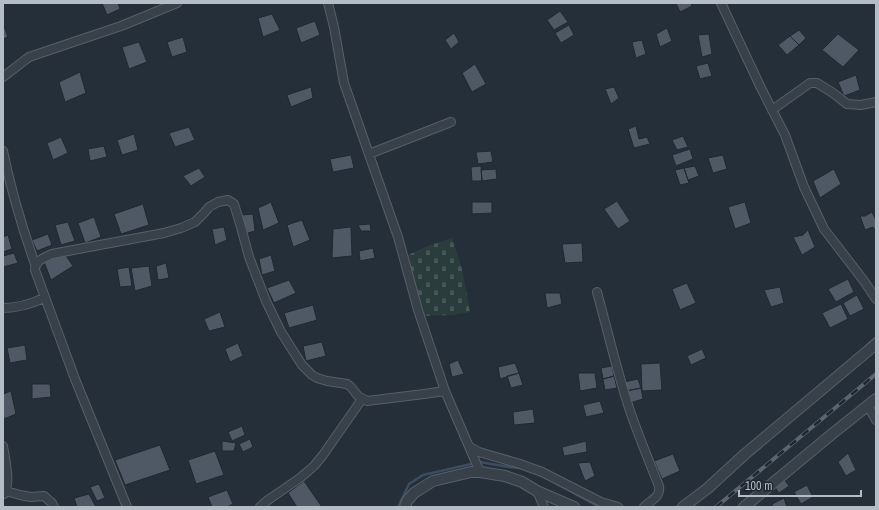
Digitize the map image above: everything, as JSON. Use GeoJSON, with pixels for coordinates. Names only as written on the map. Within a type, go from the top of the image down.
{"type":"FeatureCollection","features":[{"type":"Feature","properties":{"kind":"street"},"geometry":{"type":"LineString","coordinates":[[3,77],[29,57],[121,26],[177,3]]}},
{"type":"Feature","properties":{"kind":"street"},"geometry":{"type":"LineString","coordinates":[[328,3],[344,83],[398,237],[418,310],[446,391],[478,468],[491,474],[505,476],[522,482],[537,492],[574,507]]}},
{"type":"Feature","properties":{"kind":"street"},"geometry":{"type":"LineString","coordinates":[[721,3],[760,88],[785,135],[804,187],[824,229],[876,299]]}},
{"type":"Feature","properties":{"kind":"street"},"geometry":{"type":"LineString","coordinates":[[772,110],[810,83],[817,83],[847,104],[861,105],[876,102]]}},
{"type":"Feature","properties":{"kind":"street"},"geometry":{"type":"LineString","coordinates":[[369,154],[451,122]]}},
{"type":"Feature","properties":{"kind":"street"},"geometry":{"type":"LineString","coordinates":[[3,152],[10,186],[35,264],[35,270],[44,298],[75,379],[128,507]]}},
{"type":"Feature","properties":{"kind":"street"},"geometry":{"type":"LineString","coordinates":[[35,264],[39,260],[52,254],[164,233],[181,228],[195,222],[209,206],[228,200],[234,204],[249,257],[266,301],[281,332],[302,365],[312,375],[323,380],[347,384],[358,396],[367,401],[446,391]]}},
{"type":"Feature","properties":{"kind":"street"},"geometry":{"type":"LineString","coordinates":[[597,292],[630,411],[660,489],[657,496],[644,507]]}},
{"type":"Feature","properties":{"kind":"street"},"geometry":{"type":"LineString","coordinates":[[3,308],[15,308],[44,298]]}},
{"type":"Feature","properties":{"kind":"street"},"geometry":{"type":"LineString","coordinates":[[683,507],[708,488],[745,454],[876,344]]}},
{"type":"Feature","properties":{"kind":"street"},"geometry":{"type":"LineString","coordinates":[[260,507],[314,466],[362,399]]}},
{"type":"Feature","properties":{"kind":"street"},"geometry":{"type":"LineString","coordinates":[[744,507],[876,399]]}},
{"type":"Feature","properties":{"kind":"street"},"geometry":{"type":"LineString","coordinates":[[868,406],[876,420]]}},
{"type":"Feature","properties":{"kind":"street"},"geometry":{"type":"LineString","coordinates":[[3,446],[7,478],[4,493],[31,497],[44,496],[52,503],[54,507]]}},
{"type":"Feature","properties":{"kind":"street"},"geometry":{"type":"LineString","coordinates":[[471,450],[542,472],[601,502],[618,507]]}},
{"type":"Feature","properties":{"kind":"street"},"geometry":{"type":"LineString","coordinates":[[405,507],[407,500],[414,493],[433,481],[471,472],[478,468]]}},
{"type":"Feature","properties":{"kind":"street"},"geometry":{"type":"LineString","coordinates":[[537,492],[544,507]]}},
{"type":"Feature","properties":{"kind":"green space"},"geometry":{"type":"Polygon","coordinates":[[[452,238],[462,269],[470,312],[452,315],[424,316],[406,256],[428,246],[452,238]]]}},
{"type":"Feature","properties":{"kind":"building"},"geometry":{"type":"Polygon","coordinates":[[[102,3],[118,3],[120,9],[107,15],[102,3]]]}},
{"type":"Feature","properties":{"kind":"building"},"geometry":{"type":"Polygon","coordinates":[[[676,3],[691,3],[692,6],[680,12],[676,3]]]}},
{"type":"Feature","properties":{"kind":"building"},"geometry":{"type":"Polygon","coordinates":[[[560,11],[568,22],[554,30],[547,20],[560,11]]]}},
{"type":"Feature","properties":{"kind":"building"},"geometry":{"type":"Polygon","coordinates":[[[272,14],[280,30],[263,37],[258,18],[272,14]]]}},
{"type":"Feature","properties":{"kind":"building"},"geometry":{"type":"Polygon","coordinates":[[[315,21],[320,35],[301,43],[296,28],[315,21]]]}},
{"type":"Feature","properties":{"kind":"building"},"geometry":{"type":"Polygon","coordinates":[[[3,24],[8,37],[3,39],[3,24]]]}},
{"type":"Feature","properties":{"kind":"building"},"geometry":{"type":"Polygon","coordinates":[[[569,25],[574,35],[561,43],[555,33],[569,25]]]}},
{"type":"Feature","properties":{"kind":"building"},"geometry":{"type":"Polygon","coordinates":[[[667,28],[672,41],[660,47],[656,34],[667,28]]]}},
{"type":"Feature","properties":{"kind":"building"},"geometry":{"type":"Polygon","coordinates":[[[799,30],[806,38],[799,45],[790,36],[799,30]]]}},
{"type":"Feature","properties":{"kind":"building"},"geometry":{"type":"Polygon","coordinates":[[[454,33],[459,42],[451,49],[445,40],[454,33]]]}},
{"type":"Feature","properties":{"kind":"building"},"geometry":{"type":"Polygon","coordinates":[[[709,34],[712,54],[702,57],[698,35],[709,34]]]}},
{"type":"Feature","properties":{"kind":"building"},"geometry":{"type":"Polygon","coordinates":[[[838,34],[859,50],[843,67],[822,50],[838,34]]]}},
{"type":"Feature","properties":{"kind":"building"},"geometry":{"type":"Polygon","coordinates":[[[790,36],[799,45],[787,55],[778,45],[790,36]]]}},
{"type":"Feature","properties":{"kind":"building"},"geometry":{"type":"Polygon","coordinates":[[[183,37],[187,52],[172,57],[167,42],[183,37]]]}},
{"type":"Feature","properties":{"kind":"building"},"geometry":{"type":"Polygon","coordinates":[[[642,40],[646,54],[636,58],[632,42],[642,40]]]}},
{"type":"Feature","properties":{"kind":"building"},"geometry":{"type":"Polygon","coordinates":[[[139,42],[147,62],[129,69],[122,47],[139,42]]]}},
{"type":"Feature","properties":{"kind":"building"},"geometry":{"type":"Polygon","coordinates":[[[708,63],[712,76],[700,79],[696,66],[708,63]]]}},
{"type":"Feature","properties":{"kind":"building"},"geometry":{"type":"Polygon","coordinates":[[[475,64],[486,84],[472,92],[462,73],[475,64]]]}},
{"type":"Feature","properties":{"kind":"building"},"geometry":{"type":"Polygon","coordinates":[[[80,72],[86,93],[65,102],[59,82],[80,72]]]}},
{"type":"Feature","properties":{"kind":"building"},"geometry":{"type":"Polygon","coordinates":[[[856,75],[860,90],[844,96],[838,82],[856,75]]]}},
{"type":"Feature","properties":{"kind":"building"},"geometry":{"type":"Polygon","coordinates":[[[311,87],[313,98],[291,107],[287,95],[311,87]]]}},
{"type":"Feature","properties":{"kind":"building"},"geometry":{"type":"Polygon","coordinates":[[[614,87],[619,98],[611,104],[605,89],[614,87]]]}},
{"type":"Feature","properties":{"kind":"building"},"geometry":{"type":"Polygon","coordinates":[[[636,126],[639,139],[647,137],[650,144],[634,148],[628,129],[636,126]]]}},
{"type":"Feature","properties":{"kind":"building"},"geometry":{"type":"Polygon","coordinates":[[[189,127],[195,140],[175,147],[169,133],[189,127]]]}},
{"type":"Feature","properties":{"kind":"building"},"geometry":{"type":"Polygon","coordinates":[[[134,134],[138,150],[122,155],[117,140],[134,134]]]}},
{"type":"Feature","properties":{"kind":"building"},"geometry":{"type":"Polygon","coordinates":[[[683,136],[688,147],[677,150],[672,140],[683,136]]]}},
{"type":"Feature","properties":{"kind":"building"},"geometry":{"type":"Polygon","coordinates":[[[61,137],[68,153],[53,160],[47,143],[61,137]]]}},
{"type":"Feature","properties":{"kind":"building"},"geometry":{"type":"Polygon","coordinates":[[[104,146],[107,157],[90,161],[88,149],[104,146]]]}},
{"type":"Feature","properties":{"kind":"building"},"geometry":{"type":"Polygon","coordinates":[[[690,149],[693,159],[676,166],[672,155],[690,149]]]}},
{"type":"Feature","properties":{"kind":"building"},"geometry":{"type":"Polygon","coordinates":[[[491,151],[493,162],[478,164],[476,152],[491,151]]]}},
{"type":"Feature","properties":{"kind":"building"},"geometry":{"type":"Polygon","coordinates":[[[351,155],[354,168],[333,172],[330,159],[351,155]]]}},
{"type":"Feature","properties":{"kind":"building"},"geometry":{"type":"Polygon","coordinates":[[[723,155],[727,169],[713,173],[708,158],[723,155]]]}},
{"type":"Feature","properties":{"kind":"building"},"geometry":{"type":"Polygon","coordinates":[[[481,166],[482,181],[472,181],[471,167],[481,166]]]}},
{"type":"Feature","properties":{"kind":"building"},"geometry":{"type":"Polygon","coordinates":[[[695,166],[699,176],[688,180],[684,168],[695,166]]]}},
{"type":"Feature","properties":{"kind":"building"},"geometry":{"type":"Polygon","coordinates":[[[199,168],[205,177],[191,186],[183,176],[199,168]]]}},
{"type":"Feature","properties":{"kind":"building"},"geometry":{"type":"Polygon","coordinates":[[[684,168],[689,183],[680,185],[675,170],[684,168]]]}},
{"type":"Feature","properties":{"kind":"building"},"geometry":{"type":"Polygon","coordinates":[[[496,169],[497,179],[482,181],[481,170],[496,169]]]}},
{"type":"Feature","properties":{"kind":"building"},"geometry":{"type":"Polygon","coordinates":[[[834,169],[841,184],[820,198],[813,181],[834,169]]]}},
{"type":"Feature","properties":{"kind":"building"},"geometry":{"type":"Polygon","coordinates":[[[617,201],[630,221],[618,229],[604,209],[617,201]]]}},
{"type":"Feature","properties":{"kind":"building"},"geometry":{"type":"Polygon","coordinates":[[[271,202],[279,223],[263,230],[258,208],[271,202]]]}},
{"type":"Feature","properties":{"kind":"building"},"geometry":{"type":"Polygon","coordinates":[[[472,202],[492,202],[492,213],[472,214],[472,202]]]}},
{"type":"Feature","properties":{"kind":"building"},"geometry":{"type":"Polygon","coordinates":[[[745,202],[751,223],[735,229],[728,207],[745,202]]]}},
{"type":"Feature","properties":{"kind":"building"},"geometry":{"type":"Polygon","coordinates":[[[143,204],[149,225],[121,234],[114,214],[143,204]]]}},
{"type":"Feature","properties":{"kind":"building"},"geometry":{"type":"Polygon","coordinates":[[[872,212],[876,220],[876,229],[875,230],[873,227],[865,230],[860,216],[865,216],[872,212]]]}},
{"type":"Feature","properties":{"kind":"building"},"geometry":{"type":"Polygon","coordinates":[[[253,214],[255,231],[244,234],[241,215],[253,214]]]}},
{"type":"Feature","properties":{"kind":"building"},"geometry":{"type":"Polygon","coordinates":[[[94,217],[101,237],[85,243],[78,223],[94,217]]]}},
{"type":"Feature","properties":{"kind":"building"},"geometry":{"type":"Polygon","coordinates":[[[302,220],[310,240],[293,247],[287,225],[302,220]]]}},
{"type":"Feature","properties":{"kind":"building"},"geometry":{"type":"Polygon","coordinates":[[[68,222],[75,241],[61,245],[55,225],[68,222]]]}},
{"type":"Feature","properties":{"kind":"building"},"geometry":{"type":"Polygon","coordinates":[[[370,224],[371,231],[361,231],[358,225],[370,224]]]}},
{"type":"Feature","properties":{"kind":"building"},"geometry":{"type":"Polygon","coordinates":[[[224,227],[227,240],[215,245],[212,229],[224,227]]]}},
{"type":"Feature","properties":{"kind":"building"},"geometry":{"type":"Polygon","coordinates":[[[351,227],[352,256],[332,258],[333,229],[351,227]]]}},
{"type":"Feature","properties":{"kind":"building"},"geometry":{"type":"Polygon","coordinates":[[[808,230],[815,247],[802,255],[793,237],[803,235],[808,230]]]}},
{"type":"Feature","properties":{"kind":"building"},"geometry":{"type":"Polygon","coordinates":[[[48,234],[52,245],[37,251],[32,240],[48,234]]]}},
{"type":"Feature","properties":{"kind":"building"},"geometry":{"type":"Polygon","coordinates":[[[8,235],[12,249],[3,252],[3,237],[8,235]]]}},
{"type":"Feature","properties":{"kind":"building"},"geometry":{"type":"Polygon","coordinates":[[[582,243],[583,262],[565,263],[562,244],[582,243]]]}},
{"type":"Feature","properties":{"kind":"building"},"geometry":{"type":"Polygon","coordinates":[[[373,248],[375,258],[360,261],[359,251],[373,248]]]}},
{"type":"Feature","properties":{"kind":"building"},"geometry":{"type":"Polygon","coordinates":[[[14,253],[18,263],[3,267],[3,256],[14,253]]]}},
{"type":"Feature","properties":{"kind":"building"},"geometry":{"type":"Polygon","coordinates":[[[64,253],[73,266],[51,280],[44,262],[64,253]]]}},
{"type":"Feature","properties":{"kind":"building"},"geometry":{"type":"Polygon","coordinates":[[[271,255],[275,271],[262,275],[259,259],[271,255]]]}},
{"type":"Feature","properties":{"kind":"building"},"geometry":{"type":"Polygon","coordinates":[[[166,263],[169,278],[158,280],[156,266],[166,263]]]}},
{"type":"Feature","properties":{"kind":"building"},"geometry":{"type":"Polygon","coordinates":[[[149,266],[152,286],[135,291],[131,268],[149,266]]]}},
{"type":"Feature","properties":{"kind":"building"},"geometry":{"type":"Polygon","coordinates":[[[129,267],[132,286],[120,287],[117,269],[129,267]]]}},
{"type":"Feature","properties":{"kind":"building"},"geometry":{"type":"Polygon","coordinates":[[[848,279],[854,292],[836,302],[828,289],[848,279]]]}},
{"type":"Feature","properties":{"kind":"building"},"geometry":{"type":"Polygon","coordinates":[[[289,280],[296,293],[274,303],[267,288],[289,280]]]}},
{"type":"Feature","properties":{"kind":"building"},"geometry":{"type":"Polygon","coordinates":[[[687,283],[696,303],[680,310],[672,289],[687,283]]]}},
{"type":"Feature","properties":{"kind":"building"},"geometry":{"type":"Polygon","coordinates":[[[780,287],[784,303],[771,307],[764,290],[780,287]]]}},
{"type":"Feature","properties":{"kind":"building"},"geometry":{"type":"Polygon","coordinates":[[[545,293],[560,293],[562,304],[547,308],[545,293]]]}},
{"type":"Feature","properties":{"kind":"building"},"geometry":{"type":"Polygon","coordinates":[[[857,295],[864,309],[850,316],[843,303],[857,295]]]}},
{"type":"Feature","properties":{"kind":"building"},"geometry":{"type":"Polygon","coordinates":[[[841,304],[848,319],[830,328],[822,313],[841,304]]]}},
{"type":"Feature","properties":{"kind":"building"},"geometry":{"type":"Polygon","coordinates":[[[313,305],[317,320],[289,328],[284,313],[313,305]]]}},
{"type":"Feature","properties":{"kind":"building"},"geometry":{"type":"Polygon","coordinates":[[[220,312],[225,327],[209,331],[204,319],[220,312]]]}},
{"type":"Feature","properties":{"kind":"building"},"geometry":{"type":"Polygon","coordinates":[[[322,342],[326,356],[306,361],[303,346],[322,342]]]}},
{"type":"Feature","properties":{"kind":"building"},"geometry":{"type":"Polygon","coordinates":[[[238,343],[243,356],[230,362],[225,349],[238,343]]]}},
{"type":"Feature","properties":{"kind":"building"},"geometry":{"type":"Polygon","coordinates":[[[25,345],[27,360],[10,363],[7,348],[25,345]]]}},
{"type":"Feature","properties":{"kind":"building"},"geometry":{"type":"Polygon","coordinates":[[[702,349],[706,358],[691,365],[687,356],[702,349]]]}},
{"type":"Feature","properties":{"kind":"building"},"geometry":{"type":"Polygon","coordinates":[[[458,360],[464,374],[452,377],[449,364],[458,360]]]}},
{"type":"Feature","properties":{"kind":"building"},"geometry":{"type":"Polygon","coordinates":[[[515,363],[519,373],[500,379],[498,367],[515,363]]]}},
{"type":"Feature","properties":{"kind":"building"},"geometry":{"type":"Polygon","coordinates":[[[660,363],[662,390],[642,391],[641,364],[660,363]]]}},
{"type":"Feature","properties":{"kind":"building"},"geometry":{"type":"Polygon","coordinates":[[[612,366],[614,376],[603,379],[601,368],[612,366]]]}},
{"type":"Feature","properties":{"kind":"building"},"geometry":{"type":"Polygon","coordinates":[[[519,373],[523,385],[511,388],[507,376],[519,373]]]}},
{"type":"Feature","properties":{"kind":"building"},"geometry":{"type":"Polygon","coordinates":[[[578,373],[595,373],[597,388],[580,391],[578,373]]]}},
{"type":"Feature","properties":{"kind":"building"},"geometry":{"type":"Polygon","coordinates":[[[614,376],[617,388],[605,390],[603,379],[614,376]]]}},
{"type":"Feature","properties":{"kind":"building"},"geometry":{"type":"Polygon","coordinates":[[[638,379],[641,388],[626,391],[624,382],[638,379]]]}},
{"type":"Feature","properties":{"kind":"building"},"geometry":{"type":"Polygon","coordinates":[[[32,384],[50,384],[51,397],[32,399],[32,384]]]}},
{"type":"Feature","properties":{"kind":"building"},"geometry":{"type":"Polygon","coordinates":[[[641,388],[643,399],[630,403],[626,391],[641,388]]]}},
{"type":"Feature","properties":{"kind":"building"},"geometry":{"type":"Polygon","coordinates":[[[11,391],[16,414],[4,419],[3,394],[11,391]]]}},
{"type":"Feature","properties":{"kind":"building"},"geometry":{"type":"Polygon","coordinates":[[[600,401],[604,413],[586,417],[583,405],[600,401]]]}},
{"type":"Feature","properties":{"kind":"building"},"geometry":{"type":"Polygon","coordinates":[[[533,409],[535,423],[514,425],[513,412],[533,409]]]}},
{"type":"Feature","properties":{"kind":"building"},"geometry":{"type":"Polygon","coordinates":[[[242,426],[245,435],[232,441],[228,432],[242,426]]]}},
{"type":"Feature","properties":{"kind":"building"},"geometry":{"type":"Polygon","coordinates":[[[250,439],[253,447],[243,452],[239,444],[250,439]]]}},
{"type":"Feature","properties":{"kind":"building"},"geometry":{"type":"Polygon","coordinates":[[[222,441],[236,443],[234,451],[222,451],[222,441]]]}},
{"type":"Feature","properties":{"kind":"building"},"geometry":{"type":"Polygon","coordinates":[[[586,441],[587,452],[564,456],[562,447],[586,441]]]}},
{"type":"Feature","properties":{"kind":"building"},"geometry":{"type":"Polygon","coordinates":[[[160,445],[170,470],[125,485],[115,460],[160,445]]]}},
{"type":"Feature","properties":{"kind":"building"},"geometry":{"type":"Polygon","coordinates":[[[215,451],[224,475],[196,484],[188,460],[215,451]]]}},
{"type":"Feature","properties":{"kind":"building"},"geometry":{"type":"Polygon","coordinates":[[[848,453],[856,470],[846,476],[838,462],[848,453]]]}},
{"type":"Feature","properties":{"kind":"building"},"geometry":{"type":"Polygon","coordinates":[[[673,454],[680,471],[662,479],[654,461],[673,454]]]}},
{"type":"Feature","properties":{"kind":"building"},"geometry":{"type":"Polygon","coordinates":[[[590,462],[595,476],[585,481],[578,463],[590,462]]]}},
{"type":"Feature","properties":{"kind":"building"},"geometry":{"type":"Polygon","coordinates":[[[784,479],[789,486],[779,493],[774,486],[784,479]]]}},
{"type":"Feature","properties":{"kind":"building"},"geometry":{"type":"Polygon","coordinates":[[[304,481],[322,507],[297,507],[288,493],[304,481]]]}},
{"type":"Feature","properties":{"kind":"building"},"geometry":{"type":"Polygon","coordinates":[[[99,484],[105,498],[97,501],[90,487],[99,484]]]}},
{"type":"Feature","properties":{"kind":"building"},"geometry":{"type":"Polygon","coordinates":[[[807,485],[813,497],[801,504],[794,492],[807,485]]]}},
{"type":"Feature","properties":{"kind":"building"},"geometry":{"type":"Polygon","coordinates":[[[227,490],[233,504],[227,507],[212,507],[208,497],[227,490]]]}},
{"type":"Feature","properties":{"kind":"building"},"geometry":{"type":"Polygon","coordinates":[[[89,494],[96,507],[77,507],[74,498],[89,494]]]}},
{"type":"Feature","properties":{"kind":"building"},"geometry":{"type":"Polygon","coordinates":[[[784,498],[787,507],[773,507],[772,504],[784,498]]]}},
{"type":"Feature","properties":{"kind":"waterway"},"geometry":{"type":"LineString","coordinates":[[866,346],[876,337]]}},
{"type":"Feature","properties":{"kind":"waterway"},"geometry":{"type":"LineString","coordinates":[[398,507],[409,484],[423,475],[480,462],[522,468]]}},
{"type":"Feature","properties":{"kind":"waterway"},"geometry":{"type":"LineString","coordinates":[[557,484],[601,507]]}},
{"type":"Feature","properties":{"kind":"waterway"},"geometry":{"type":"LineString","coordinates":[[676,507],[681,504]]}},
{"type":"Feature","properties":{"kind":"railway"},"geometry":{"type":"LineString","coordinates":[[716,507],[876,374]]}}]}
